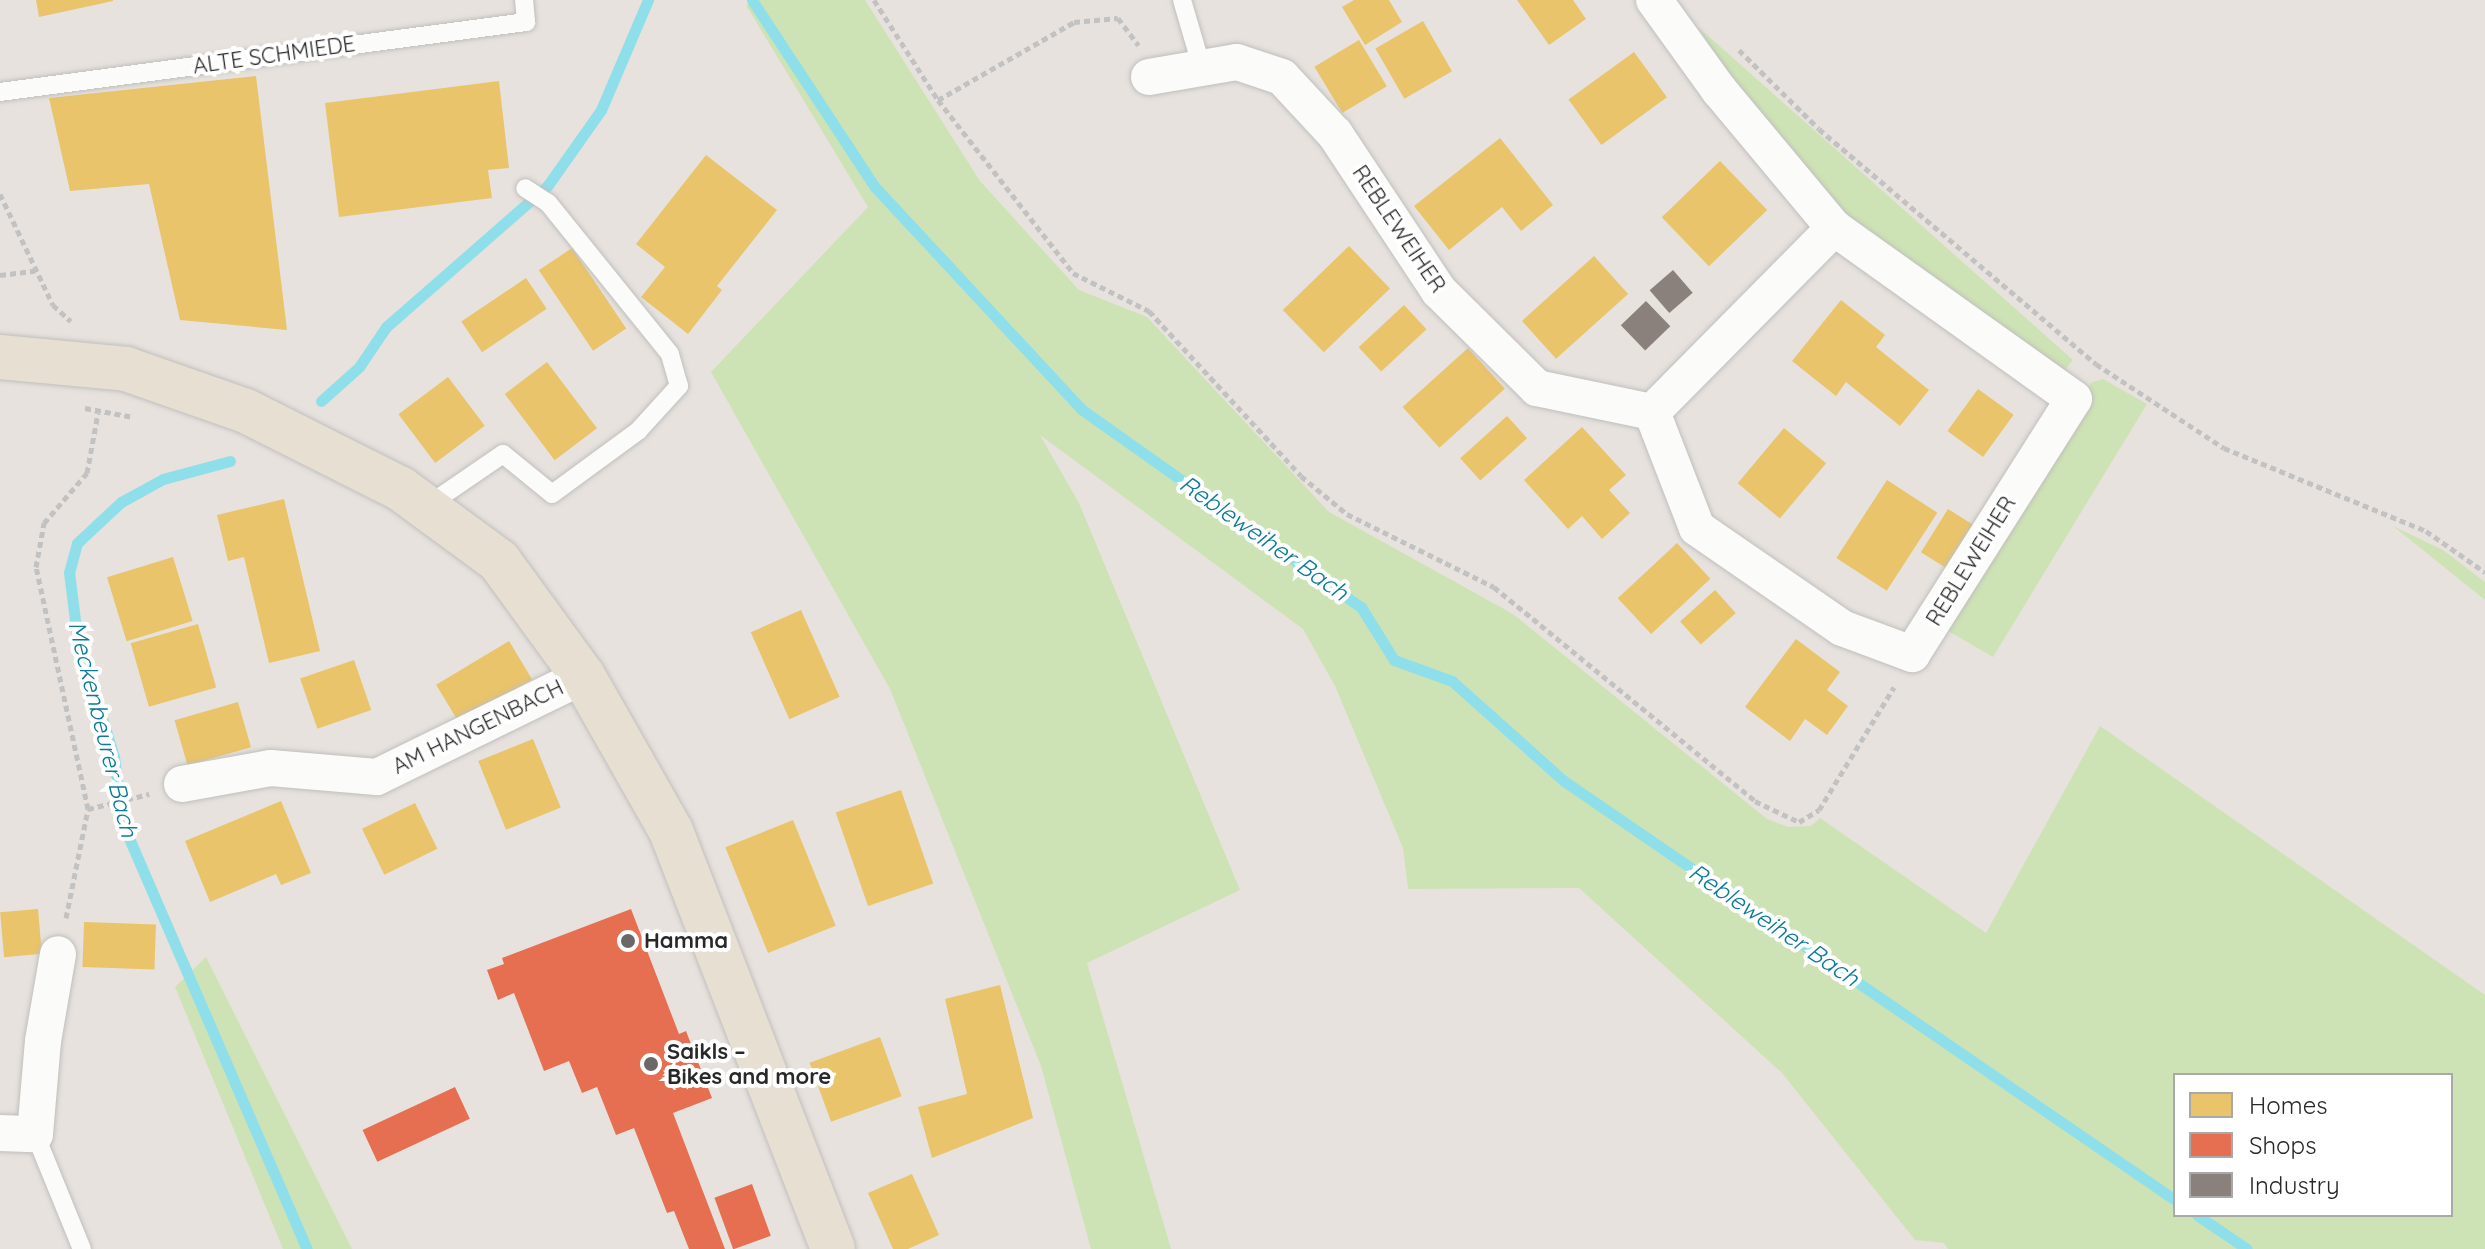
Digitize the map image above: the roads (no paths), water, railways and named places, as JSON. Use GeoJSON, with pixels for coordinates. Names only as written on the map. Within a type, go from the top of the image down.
{"type":"FeatureCollection","features":[{"type":"Feature","properties":{"kind":"main road"},"geometry":{"type":"LineString","coordinates":[[0,357],[126,369],[246,411],[425,507],[499,561],[583,676],[671,831],[833,1249]]}},
{"type":"Feature","properties":{"kind":"street","name":"REBLEWEIHER"},"geometry":{"type":"LineString","coordinates":[[1155,76],[1201,65],[1237,62],[1282,77],[1335,134],[1439,291],[1537,388],[1652,412],[1697,528],[1842,628],[1912,654],[2074,399],[1834,228],[1719,90],[1654,0]]}},
{"type":"Feature","properties":{"kind":"street"},"geometry":{"type":"LineString","coordinates":[[1652,412],[1834,228]]}},
{"type":"Feature","properties":{"kind":"street","name":"AM HANGENBACH"},"geometry":{"type":"LineString","coordinates":[[182,784],[271,768],[377,777],[583,676]]}},
{"type":"Feature","properties":{"kind":"street"},"geometry":{"type":"LineString","coordinates":[[17,1134],[43,1041],[58,954]]}},
{"type":"Feature","properties":{"kind":"lane","name":"ALTE SCHMIEDE"},"geometry":{"type":"LineString","coordinates":[[0,92],[526,22],[524,0]]}},
{"type":"Feature","properties":{"kind":"lane"},"geometry":{"type":"LineString","coordinates":[[1182,0],[1201,65]]}},
{"type":"Feature","properties":{"kind":"lane"},"geometry":{"type":"LineString","coordinates":[[425,507],[503,454],[552,494],[638,431],[679,386],[670,354],[548,203],[525,188]]}},
{"type":"Feature","properties":{"kind":"lane"},"geometry":{"type":"LineString","coordinates":[[17,1134],[82,1249]]}},
{"type":"Feature","properties":{"kind":"waterway","name":"Meckenbeurer Bach"},"geometry":{"type":"LineString","coordinates":[[321,401],[359,367],[386,327],[548,185],[601,110],[648,0]]}},
{"type":"Feature","properties":{"kind":"waterway","name":"Rebleweiher Bach"},"geometry":{"type":"LineString","coordinates":[[752,0],[875,187],[1081,409],[1361,607],[1394,660],[1452,681],[1564,781],[2173,1199]]}},
{"type":"Feature","properties":{"kind":"waterway","name":"Meckenbeurer Bach"},"geometry":{"type":"LineString","coordinates":[[230,461],[163,479],[121,502],[77,543],[69,572],[77,636],[114,757],[122,822],[307,1249]]}},
{"type":"Feature","properties":{"kind":"waterway","name":"Rebleweiher Bach"},"geometry":{"type":"LineString","coordinates":[[2200,1217],[2247,1249]]}},
{"type":"Feature","properties":{"kind":"place","name":"Hamma"},"geometry":{"type":"Point","coordinates":[628,941]}},
{"type":"Feature","properties":{"kind":"place","name":"Saikls – Bikes and more"},"geometry":{"type":"Point","coordinates":[651,1064]}}]}
